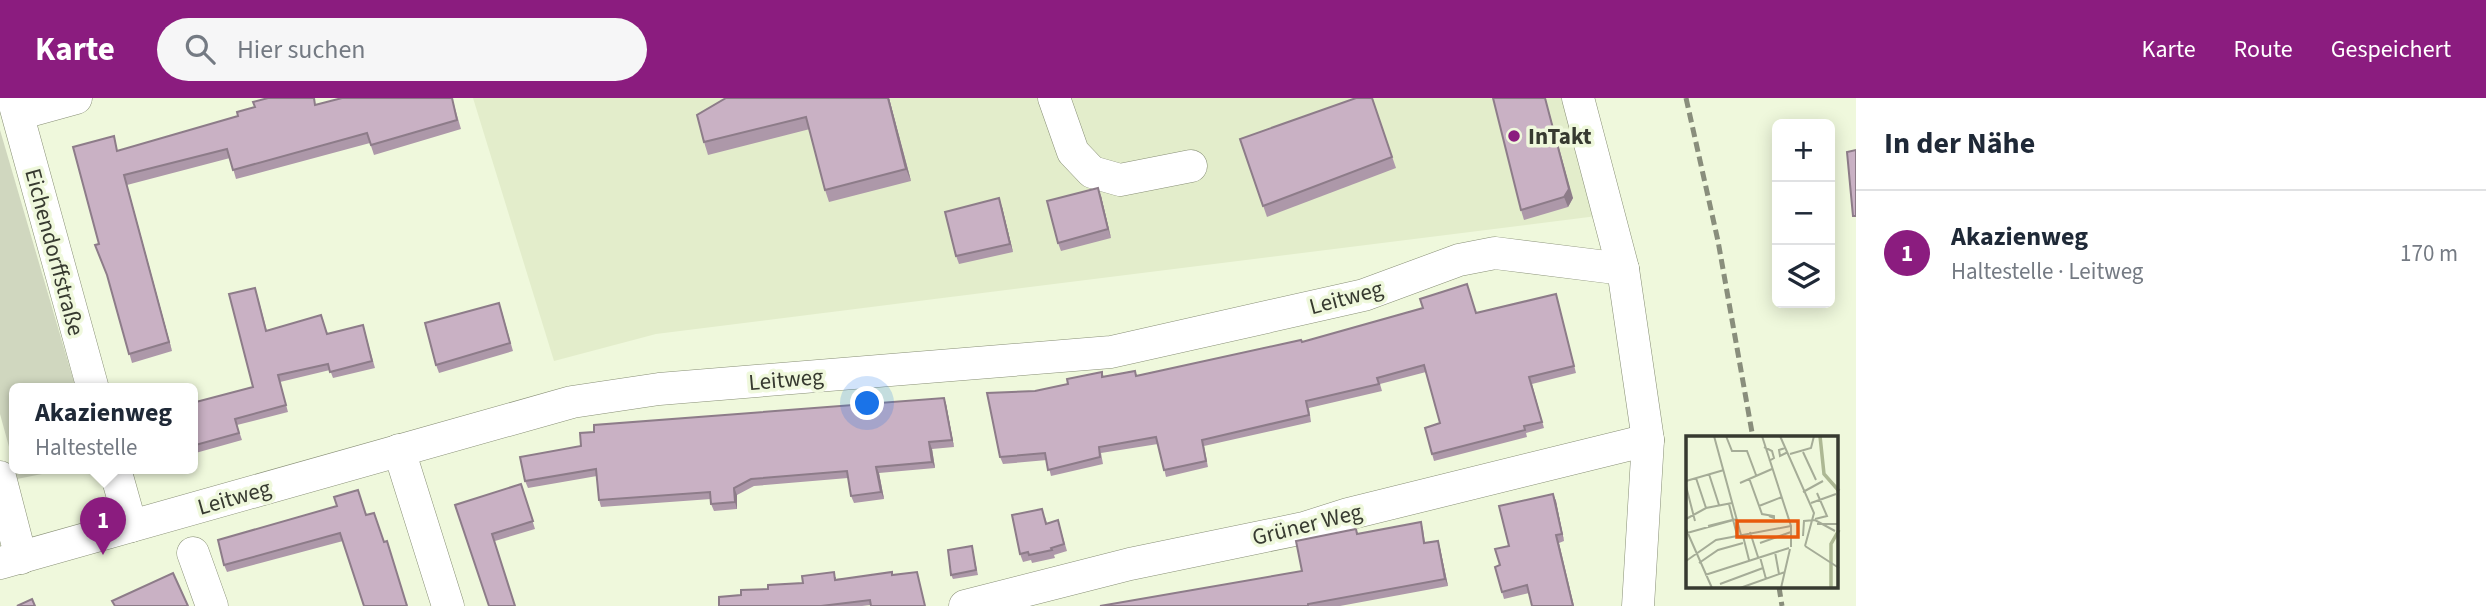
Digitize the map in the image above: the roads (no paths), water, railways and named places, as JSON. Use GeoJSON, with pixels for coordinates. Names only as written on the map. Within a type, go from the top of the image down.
{"type":"FeatureCollection","features":[{"type":"Feature","properties":{"kind":"street","name":"Eichendorffstraße"},"geometry":{"type":"LineString","coordinates":[[76,98],[15,106],[91,383]]}},
{"type":"Feature","properties":{"kind":"street"},"geometry":{"type":"LineString","coordinates":[[1054,98],[1073,152],[1092,172],[1120,180],[1191,166]]}},
{"type":"Feature","properties":{"kind":"street"},"geometry":{"type":"LineString","coordinates":[[1578,98],[1623,269],[1648,440],[1638,606]]}},
{"type":"Feature","properties":{"kind":"street","name":"Leitweg"},"geometry":{"type":"LineString","coordinates":[[10,561],[572,402],[659,389],[1111,352],[1364,295],[1459,260],[1495,253],[1623,269]]}},
{"type":"Feature","properties":{"kind":"street","name":"Grüner Weg"},"geometry":{"type":"LineString","coordinates":[[965,606],[1130,564],[1304,528],[1348,514],[1648,440]]}},
{"type":"Feature","properties":{"kind":"street"},"geometry":{"type":"LineString","coordinates":[[399,450],[448,606]]}},
{"type":"Feature","properties":{"kind":"street"},"geometry":{"type":"LineString","coordinates":[[116,474],[131,526]]}},
{"type":"Feature","properties":{"kind":"street"},"geometry":{"type":"LineString","coordinates":[[0,477],[10,561]]}},
{"type":"Feature","properties":{"kind":"street"},"geometry":{"type":"LineString","coordinates":[[193,554],[212,606]]}},
{"type":"Feature","properties":{"kind":"railway"},"geometry":{"type":"LineString","coordinates":[[1686,98],[1718,241],[1753,436]]}},
{"type":"Feature","properties":{"kind":"railway"},"geometry":{"type":"LineString","coordinates":[[1779,588],[1782,606]]}},
{"type":"Feature","properties":{"kind":"place","name":"InTakt"},"geometry":{"type":"Point","coordinates":[1514,136]}},
{"type":"Feature","properties":{"kind":"place","name":"Akazienweg"},"geometry":{"type":"Point","coordinates":[103,555]}}]}
